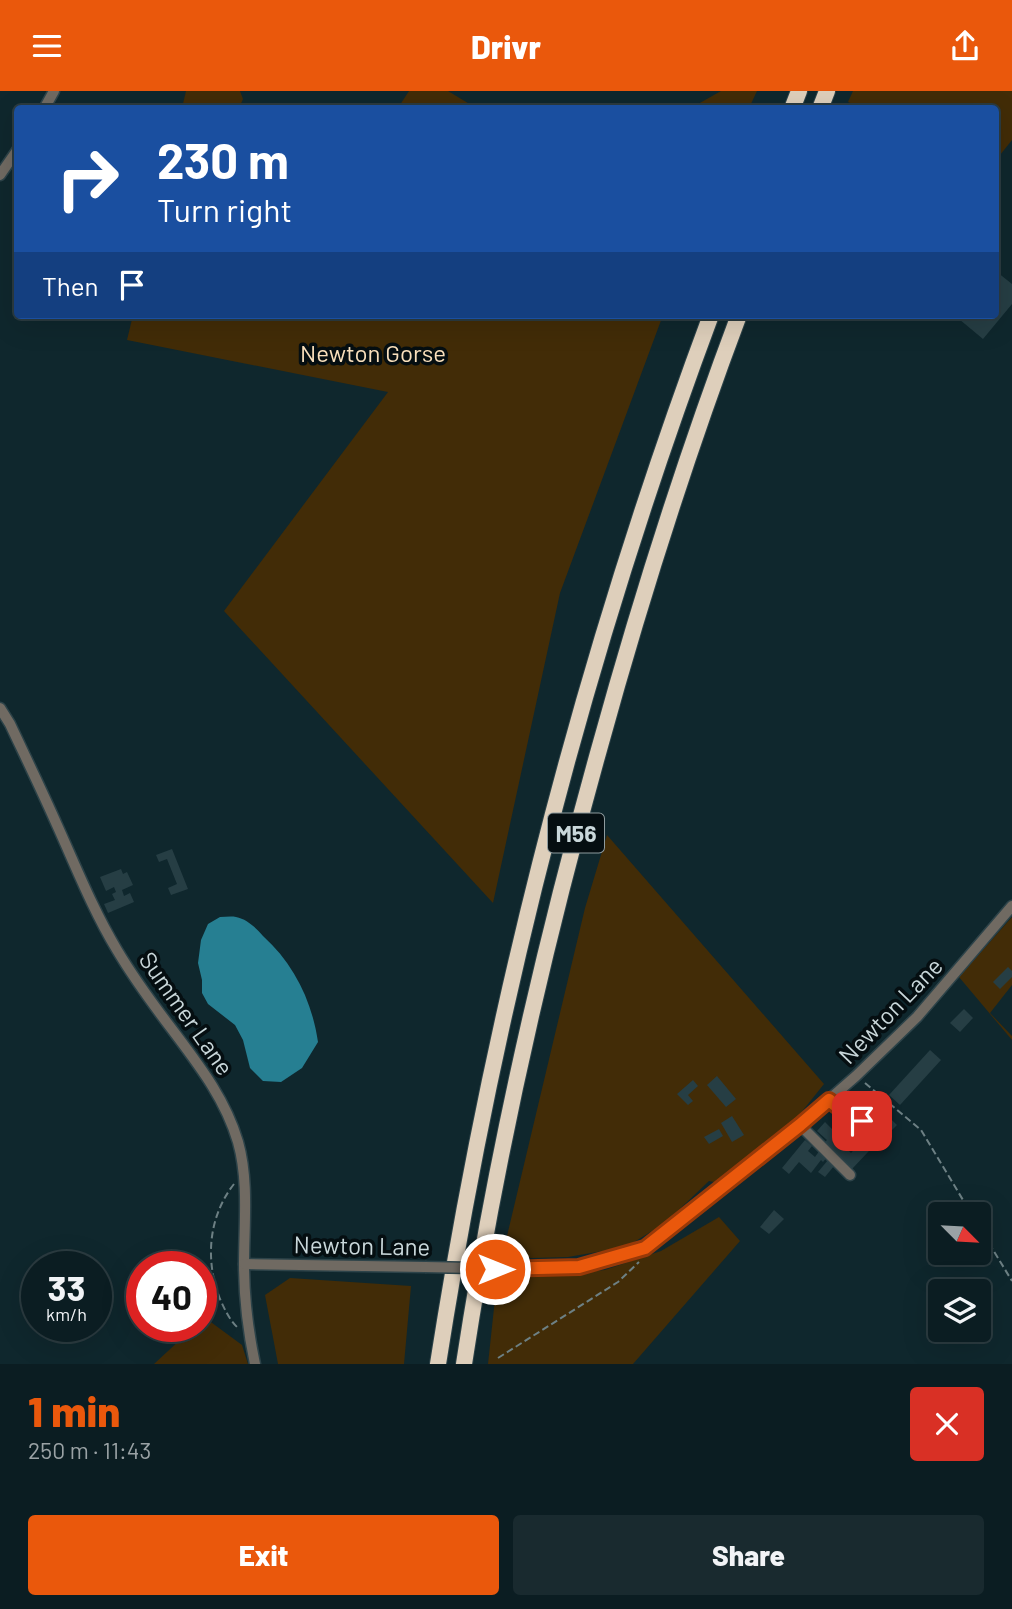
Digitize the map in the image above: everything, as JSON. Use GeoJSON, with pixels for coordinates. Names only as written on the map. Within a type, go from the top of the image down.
{"type":"FeatureCollection","features":[{"type":"Feature","properties":{"kind":"highway","name":"M56"},"geometry":{"type":"LineString","coordinates":[[438,1364],[465,1204],[488,1092],[557,804],[626,565],[710,319]]}},
{"type":"Feature","properties":{"kind":"highway","name":"M56"},"geometry":{"type":"LineString","coordinates":[[464,1364],[491,1206],[531,1011],[586,796],[648,583],[702,416],[738,319]]}},
{"type":"Feature","properties":{"kind":"street"},"geometry":{"type":"LineString","coordinates":[[0,176],[14,155]]}},
{"type":"Feature","properties":{"kind":"street","name":"Summer Lane"},"geometry":{"type":"LineString","coordinates":[[0,708],[116,949],[207,1076],[229,1116],[243,1172],[247,1330],[255,1364]]}},
{"type":"Feature","properties":{"kind":"street","name":"Newton Lane"},"geometry":{"type":"LineString","coordinates":[[244,1264],[518,1269],[579,1267],[645,1248],[800,1125],[856,1076],[917,1017],[1012,906]]}},
{"type":"Feature","properties":{"kind":"street"},"geometry":{"type":"LineString","coordinates":[[829,1100],[862,1121]]}},
{"type":"Feature","properties":{"kind":"street"},"geometry":{"type":"LineString","coordinates":[[835,1123],[844,1112]]}},
{"type":"Feature","properties":{"kind":"street"},"geometry":{"type":"LineString","coordinates":[[800,1125],[850,1175]]}},
{"type":"Feature","properties":{"kind":"path"},"geometry":{"type":"LineString","coordinates":[[856,1076],[921,1130],[964,1202]]}},
{"type":"Feature","properties":{"kind":"path"},"geometry":{"type":"LineString","coordinates":[[243,1172],[227,1193],[218,1213],[210,1254],[213,1281],[227,1314],[236,1327],[247,1330]]}},
{"type":"Feature","properties":{"kind":"path"},"geometry":{"type":"LineString","coordinates":[[991,1246],[1012,1281]]}},
{"type":"Feature","properties":{"kind":"path"},"geometry":{"type":"LineString","coordinates":[[498,1358],[618,1282],[641,1261],[645,1248]]}},
{"type":"Feature","properties":{"kind":"green space"},"geometry":{"type":"Polygon","coordinates":[[[186,91],[240,91],[243,99],[240,105],[183,105],[186,91]]]}},
{"type":"Feature","properties":{"kind":"green space"},"geometry":{"type":"Polygon","coordinates":[[[409,91],[448,91],[471,105],[400,105],[409,91]]]}},
{"type":"Feature","properties":{"kind":"green space"},"geometry":{"type":"Polygon","coordinates":[[[721,91],[757,91],[750,105],[696,105],[721,91]]]}},
{"type":"Feature","properties":{"kind":"green space"},"geometry":{"type":"Polygon","coordinates":[[[853,91],[1012,91],[1012,140],[999,156],[999,105],[855,105],[848,102],[853,91]]]}},
{"type":"Feature","properties":{"kind":"green space","name":"Newton Gorse"},"geometry":{"type":"Polygon","coordinates":[[[132,319],[662,319],[560,593],[493,903],[224,611],[388,392],[127,340],[132,319]]]}},
{"type":"Feature","properties":{"kind":"green space"},"geometry":{"type":"Polygon","coordinates":[[[607,835],[824,1084],[779,1137],[718,1183],[709,1181],[665,1223],[626,1247],[568,1257],[502,1257],[585,908],[607,835]]]}},
{"type":"Feature","properties":{"kind":"green space"},"geometry":{"type":"Polygon","coordinates":[[[1012,917],[1012,985],[990,1013],[1012,1036],[1012,1040],[959,977],[1012,917]]]}},
{"type":"Feature","properties":{"kind":"green space"},"geometry":{"type":"Polygon","coordinates":[[[719,1217],[740,1241],[633,1364],[488,1364],[497,1280],[605,1270],[661,1251],[719,1217]]]}},
{"type":"Feature","properties":{"kind":"green space"},"geometry":{"type":"Polygon","coordinates":[[[290,1278],[411,1286],[404,1364],[278,1364],[265,1295],[290,1278]]]}},
{"type":"Feature","properties":{"kind":"green space"},"geometry":{"type":"Polygon","coordinates":[[[217,1327],[242,1345],[248,1364],[154,1364],[178,1342],[217,1342],[217,1327]]]}},
{"type":"Feature","properties":{"kind":"water"},"geometry":{"type":"Polygon","coordinates":[[[220,917],[240,918],[254,927],[284,959],[306,998],[318,1042],[302,1068],[281,1082],[263,1081],[250,1068],[243,1040],[235,1025],[208,1004],[202,993],[198,963],[201,940],[208,924],[220,917]]]}},
{"type":"Feature","properties":{"kind":"building"},"geometry":{"type":"Polygon","coordinates":[[[999,274],[1012,284],[1012,304],[983,339],[959,319],[999,319],[999,274]]]}},
{"type":"Feature","properties":{"kind":"building"},"geometry":{"type":"Polygon","coordinates":[[[172,849],[188,889],[171,895],[168,888],[177,884],[167,859],[159,862],[156,855],[172,849]]]}},
{"type":"Feature","properties":{"kind":"building"},"geometry":{"type":"Polygon","coordinates":[[[121,869],[123,874],[127,872],[133,885],[122,890],[124,896],[130,893],[134,902],[108,913],[104,904],[115,900],[112,894],[116,892],[114,887],[106,891],[100,877],[121,869]]]}},
{"type":"Feature","properties":{"kind":"building"},"geometry":{"type":"Polygon","coordinates":[[[1008,967],[1012,971],[1012,977],[1000,989],[993,982],[1008,967]]]}},
{"type":"Feature","properties":{"kind":"building"},"geometry":{"type":"Polygon","coordinates":[[[964,1009],[973,1018],[960,1032],[950,1023],[964,1009]]]}},
{"type":"Feature","properties":{"kind":"building"},"geometry":{"type":"Polygon","coordinates":[[[930,1050],[941,1060],[900,1105],[889,1095],[930,1050]]]}},
{"type":"Feature","properties":{"kind":"building"},"geometry":{"type":"Polygon","coordinates":[[[717,1076],[736,1099],[726,1107],[707,1085],[717,1076]]]}},
{"type":"Feature","properties":{"kind":"building"},"geometry":{"type":"Polygon","coordinates":[[[693,1080],[698,1086],[688,1095],[693,1101],[688,1105],[677,1094],[693,1080]]]}},
{"type":"Feature","properties":{"kind":"building"},"geometry":{"type":"Polygon","coordinates":[[[871,1100],[897,1125],[852,1169],[824,1143],[827,1140],[817,1131],[825,1122],[835,1132],[833,1135],[851,1153],[875,1127],[859,1112],[871,1100]]]}},
{"type":"Feature","properties":{"kind":"building"},"geometry":{"type":"Polygon","coordinates":[[[732,1116],[744,1135],[732,1142],[721,1123],[732,1116]]]}},
{"type":"Feature","properties":{"kind":"building"},"geometry":{"type":"Polygon","coordinates":[[[719,1129],[723,1136],[709,1144],[704,1137],[719,1129]]]}},
{"type":"Feature","properties":{"kind":"building"},"geometry":{"type":"Polygon","coordinates":[[[805,1140],[812,1146],[808,1151],[815,1157],[820,1150],[828,1156],[823,1162],[821,1160],[811,1173],[799,1162],[789,1174],[782,1168],[805,1140]]]}},
{"type":"Feature","properties":{"kind":"building"},"geometry":{"type":"Polygon","coordinates":[[[828,1160],[834,1166],[825,1177],[818,1172],[828,1160]]]}},
{"type":"Feature","properties":{"kind":"building"},"geometry":{"type":"Polygon","coordinates":[[[774,1210],[784,1219],[769,1234],[760,1227],[774,1210]]]}},
{"type":"Feature","properties":{"kind":"route"},"geometry":{"type":"LineString","coordinates":[[495,1269],[579,1267],[645,1248],[829,1100],[862,1121]]}}]}
